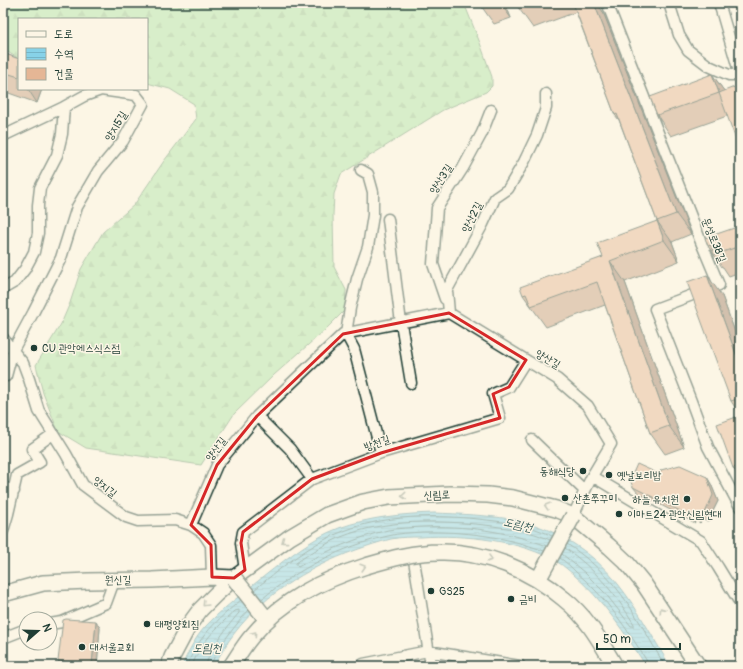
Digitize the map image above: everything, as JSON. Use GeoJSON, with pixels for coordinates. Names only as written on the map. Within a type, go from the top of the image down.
{"type":"FeatureCollection","features":[{"type":"Feature","properties":{"kind":"main road","name":"신림로"},"geometry":{"type":"LineString","coordinates":[[169,666],[172,657],[189,625],[200,610],[239,574],[290,537],[327,515],[363,502],[388,497],[450,494],[488,495],[513,498],[556,509],[573,516],[626,562],[644,584],[698,666]]}},
{"type":"Feature","properties":{"kind":"main road"},"geometry":{"type":"LineString","coordinates":[[538,580],[573,516]]}},
{"type":"Feature","properties":{"kind":"main road"},"geometry":{"type":"LineString","coordinates":[[231,666],[252,636],[267,620],[295,597],[322,582],[352,570],[379,562],[413,554],[440,552],[468,554],[492,559],[538,580],[564,598],[579,612],[592,628],[615,666]]}},
{"type":"Feature","properties":{"kind":"main road","name":"원신길"},"geometry":{"type":"LineString","coordinates":[[3,594],[43,583],[212,577],[239,574]]}},
{"type":"Feature","properties":{"kind":"main road"},"geometry":{"type":"LineString","coordinates":[[239,574],[267,620]]}},
{"type":"Feature","properties":{"kind":"street","name":"문성로38길"},"geometry":{"type":"LineString","coordinates":[[607,3],[719,285],[655,308],[692,401],[708,447],[740,507]]}},
{"type":"Feature","properties":{"kind":"street"},"geometry":{"type":"LineString","coordinates":[[669,3],[679,35],[688,50],[709,66],[728,74],[740,75],[719,3]]}},
{"type":"Feature","properties":{"kind":"street","name":"양지5길"},"geometry":{"type":"LineString","coordinates":[[13,350],[60,258],[77,207],[98,171],[123,140],[143,104],[136,95],[101,90],[84,96],[64,107]]}},
{"type":"Feature","properties":{"kind":"street","name":"양산2길"},"geometry":{"type":"LineString","coordinates":[[449,313],[447,290],[483,224],[495,198],[508,189],[528,155],[537,135],[546,108],[546,94]]}},
{"type":"Feature","properties":{"kind":"street"},"geometry":{"type":"LineString","coordinates":[[3,136],[64,107],[62,134],[57,155],[40,188],[38,205],[38,233],[34,252],[25,269],[15,282],[3,289]]}},
{"type":"Feature","properties":{"kind":"street","name":"양산3길"},"geometry":{"type":"LineString","coordinates":[[449,313],[434,264],[437,208],[463,168],[482,132],[491,110]]}},
{"type":"Feature","properties":{"kind":"street"},"geometry":{"type":"LineString","coordinates":[[361,170],[368,174],[374,192],[373,214],[368,247],[356,279],[346,334],[354,349],[381,453]]}},
{"type":"Feature","properties":{"kind":"street"},"geometry":{"type":"LineString","coordinates":[[388,219],[401,323],[411,383]]}},
{"type":"Feature","properties":{"kind":"street","name":"양산길"},"geometry":{"type":"LineString","coordinates":[[192,524],[217,465],[257,416],[343,334],[449,313],[557,379],[588,406],[611,444],[592,476],[573,516]]}},
{"type":"Feature","properties":{"kind":"street","name":"양지길"},"geometry":{"type":"LineString","coordinates":[[3,338],[23,363],[39,411],[66,454],[83,485],[126,518],[138,521],[175,520],[192,524]]}},
{"type":"Feature","properties":{"kind":"street"},"geometry":{"type":"LineString","coordinates":[[3,376],[6,376],[13,350]]}},
{"type":"Feature","properties":{"kind":"street","name":"방천길"},"geometry":{"type":"LineString","coordinates":[[239,574],[241,543],[244,532],[312,479],[381,453],[500,418],[493,394],[509,387],[526,360]]}},
{"type":"Feature","properties":{"kind":"street"},"geometry":{"type":"LineString","coordinates":[[257,416],[290,449],[312,479]]}},
{"type":"Feature","properties":{"kind":"street"},"geometry":{"type":"LineString","coordinates":[[3,531],[18,475],[40,462],[32,449],[53,434]]}},
{"type":"Feature","properties":{"kind":"street"},"geometry":{"type":"LineString","coordinates":[[532,440],[585,491]]}},
{"type":"Feature","properties":{"kind":"street"},"geometry":{"type":"LineString","coordinates":[[592,476],[701,541],[740,603]]}},
{"type":"Feature","properties":{"kind":"street"},"geometry":{"type":"LineString","coordinates":[[3,487],[14,491]]}},
{"type":"Feature","properties":{"kind":"street"},"geometry":{"type":"LineString","coordinates":[[192,524],[203,533],[211,545],[212,577]]}},
{"type":"Feature","properties":{"kind":"street"},"geometry":{"type":"LineString","coordinates":[[413,554],[431,666]]}},
{"type":"Feature","properties":{"kind":"street"},"geometry":{"type":"LineString","coordinates":[[58,623],[106,603],[114,580]]}},
{"type":"Feature","properties":{"kind":"street"},"geometry":{"type":"LineString","coordinates":[[3,638],[18,632]]}},
{"type":"Feature","properties":{"kind":"street"},"geometry":{"type":"LineString","coordinates":[[361,666],[363,664],[428,651],[484,663],[520,666]]}},
{"type":"Feature","properties":{"kind":"highlighted area"},"geometry":{"type":"Polygon","coordinates":[[[449,313],[526,360],[509,387],[493,394],[500,418],[381,453],[312,479],[243,532],[241,543],[245,570],[234,578],[212,577],[211,545],[191,525],[217,465],[257,416],[343,334],[449,313]]]}},
{"type":"Feature","properties":{"kind":"green space"},"geometry":{"type":"Polygon","coordinates":[[[3,3],[464,3],[492,77],[492,86],[486,92],[443,110],[341,174],[334,194],[334,267],[346,290],[345,310],[234,414],[201,465],[86,448],[58,431],[43,393],[36,365],[61,324],[70,303],[81,269],[103,232],[134,205],[164,161],[196,119],[194,104],[170,89],[148,83],[148,18],[18,18],[18,58],[3,49],[3,3]]]}},
{"type":"Feature","properties":{"kind":"water","name":"도림천"},"geometry":{"type":"Polygon","coordinates":[[[434,513],[482,516],[526,522],[541,527],[570,541],[596,560],[618,584],[639,614],[670,666],[646,666],[622,629],[604,606],[584,584],[559,563],[544,555],[510,544],[474,538],[438,536],[406,537],[373,544],[337,557],[301,575],[268,598],[240,626],[228,642],[214,666],[182,666],[189,650],[205,627],[235,600],[284,561],[316,539],[339,528],[362,521],[398,515],[434,513]]]}},
{"type":"Feature","properties":{"kind":"building"},"geometry":{"type":"Polygon","coordinates":[[[517,3],[529,3],[518,7],[517,3]]]}},
{"type":"Feature","properties":{"kind":"building"},"geometry":{"type":"Polygon","coordinates":[[[573,3],[594,3],[676,214],[657,221],[573,3]]]}},
{"type":"Feature","properties":{"kind":"building"},"geometry":{"type":"Polygon","coordinates":[[[3,53],[18,59],[18,77],[3,72],[3,53]]]}},
{"type":"Feature","properties":{"kind":"building"},"geometry":{"type":"Polygon","coordinates":[[[712,74],[719,93],[657,115],[650,97],[712,74]]]}},
{"type":"Feature","properties":{"kind":"building"},"geometry":{"type":"Polygon","coordinates":[[[737,86],[740,95],[740,151],[719,93],[737,86]]]}},
{"type":"Feature","properties":{"kind":"building"},"geometry":{"type":"Polygon","coordinates":[[[657,221],[664,240],[610,261],[669,426],[650,433],[597,282],[531,306],[526,294],[523,295],[520,287],[603,257],[597,243],[657,221]]]}},
{"type":"Feature","properties":{"kind":"building"},"geometry":{"type":"Polygon","coordinates":[[[740,226],[740,246],[714,255],[711,245],[708,246],[705,238],[740,226]]]}},
{"type":"Feature","properties":{"kind":"building"},"geometry":{"type":"Polygon","coordinates":[[[707,275],[740,365],[740,398],[731,401],[687,282],[707,275]]]}},
{"type":"Feature","properties":{"kind":"building"},"geometry":{"type":"Polygon","coordinates":[[[739,416],[740,465],[733,468],[717,424],[739,416]]]}},
{"type":"Feature","properties":{"kind":"building"},"geometry":{"type":"Polygon","coordinates":[[[637,464],[659,474],[661,470],[680,465],[707,477],[713,495],[704,515],[697,514],[696,517],[691,514],[690,516],[633,487],[630,480],[637,464]]]}},
{"type":"Feature","properties":{"kind":"building","name":"대서울교회"},"geometry":{"type":"Polygon","coordinates":[[[63,620],[96,621],[92,664],[58,661],[63,620]]]}},
{"type":"Feature","properties":{"kind":"place","name":"CU 관악에스식스점"},"geometry":{"type":"Point","coordinates":[34,348]}},
{"type":"Feature","properties":{"kind":"place","name":"동해식당"},"geometry":{"type":"Point","coordinates":[583,471]}},
{"type":"Feature","properties":{"kind":"place","name":"옛날보리밥"},"geometry":{"type":"Point","coordinates":[609,475]}},
{"type":"Feature","properties":{"kind":"place","name":"산촌쭈꾸미"},"geometry":{"type":"Point","coordinates":[565,498]}},
{"type":"Feature","properties":{"kind":"place","name":"하늘 유치원"},"geometry":{"type":"Point","coordinates":[687,499]}},
{"type":"Feature","properties":{"kind":"place","name":"이마트24 관악신림현대"},"geometry":{"type":"Point","coordinates":[619,514]}},
{"type":"Feature","properties":{"kind":"place","name":"GS25"},"geometry":{"type":"Point","coordinates":[431,591]}},
{"type":"Feature","properties":{"kind":"place","name":"금비"},"geometry":{"type":"Point","coordinates":[511,599]}},
{"type":"Feature","properties":{"kind":"place","name":"태평양회집"},"geometry":{"type":"Point","coordinates":[147,624]}},
{"type":"Feature","properties":{"kind":"place","name":"대서울교회"},"geometry":{"type":"Point","coordinates":[82,647]}}]}
